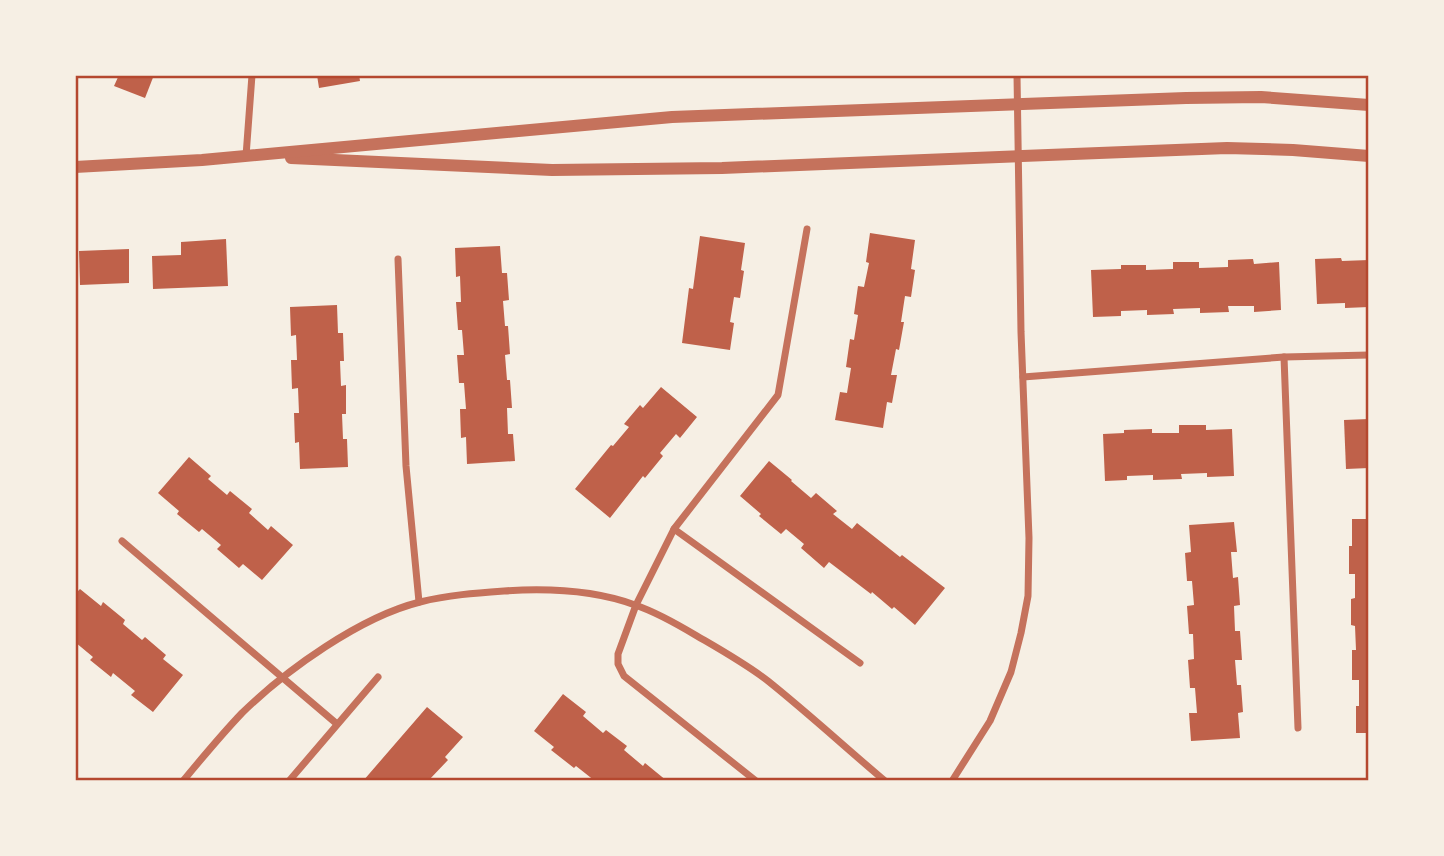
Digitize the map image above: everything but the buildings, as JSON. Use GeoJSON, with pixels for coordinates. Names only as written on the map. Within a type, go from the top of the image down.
{"type":"FeatureCollection","features":[{"type":"Feature","properties":{"kind":"street"},"geometry":{"type":"LineString","coordinates":[[246,156],[252,75]]}},
{"type":"Feature","properties":{"kind":"street"},"geometry":{"type":"LineString","coordinates":[[952,781],[990,721],[1011,673],[1028,596],[1029,538],[1017,75]]}},
{"type":"Feature","properties":{"kind":"street"},"geometry":{"type":"LineString","coordinates":[[75,167],[246,156],[672,117],[1186,98],[1261,97],[1369,105]]}},
{"type":"Feature","properties":{"kind":"street"},"geometry":{"type":"LineString","coordinates":[[246,156],[552,170],[722,168],[1227,148],[1369,156]]}},
{"type":"Feature","properties":{"kind":"street"},"geometry":{"type":"LineString","coordinates":[[756,781],[624,676],[618,664],[618,654],[636,605],[674,528],[778,395],[807,229]]}},
{"type":"Feature","properties":{"kind":"street"},"geometry":{"type":"LineString","coordinates":[[398,260],[406,466],[419,602]]}},
{"type":"Feature","properties":{"kind":"street"},"geometry":{"type":"LineString","coordinates":[[1023,377],[1284,357],[1369,355]]}},
{"type":"Feature","properties":{"kind":"street"},"geometry":{"type":"LineString","coordinates":[[1284,357],[1298,728]]}},
{"type":"Feature","properties":{"kind":"street"},"geometry":{"type":"LineString","coordinates":[[674,528],[860,663]]}},
{"type":"Feature","properties":{"kind":"street"},"geometry":{"type":"LineString","coordinates":[[122,541],[337,724]]}},
{"type":"Feature","properties":{"kind":"street"},"geometry":{"type":"LineString","coordinates":[[183,781],[242,713],[283,677],[338,639],[373,620],[419,602],[515,590],[569,591],[605,597],[636,605],[677,624],[766,680],[885,781]]}},
{"type":"Feature","properties":{"kind":"street"},"geometry":{"type":"LineString","coordinates":[[289,781],[379,677]]}}]}
